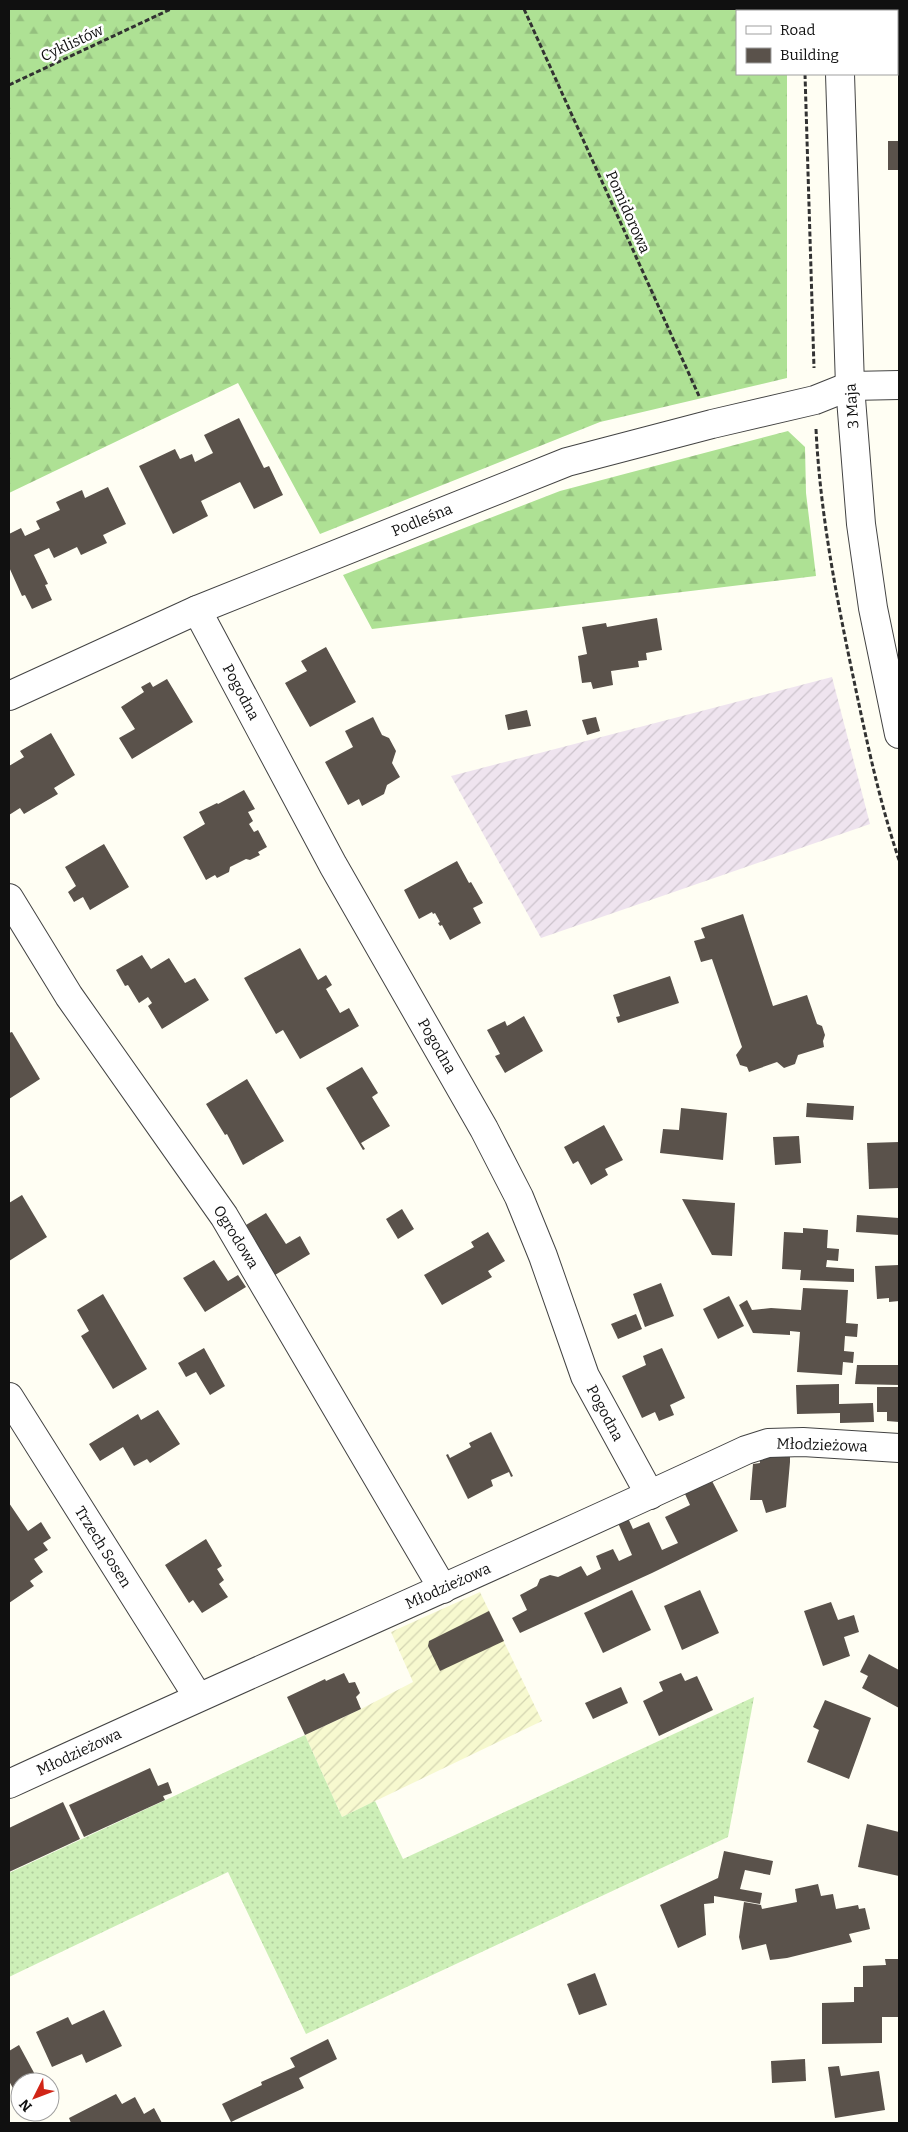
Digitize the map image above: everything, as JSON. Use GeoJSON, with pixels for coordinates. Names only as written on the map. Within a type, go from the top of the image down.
{"type":"FeatureCollection","features":[{"type":"Feature","properties":{"kind":"street","name":"3 Maja"},"geometry":{"type":"LineString","coordinates":[[840,75],[850,386],[861,524],[873,608],[899,734]]}},
{"type":"Feature","properties":{"kind":"street"},"geometry":{"type":"LineString","coordinates":[[850,386],[899,385]]}},
{"type":"Feature","properties":{"kind":"street","name":"Podleśna"},"geometry":{"type":"LineString","coordinates":[[9,696],[197,610],[566,462],[814,400],[850,386]]}},
{"type":"Feature","properties":{"kind":"street","name":"Pogodna"},"geometry":{"type":"LineString","coordinates":[[197,610],[333,865],[484,1129],[519,1197],[543,1256],[585,1376],[650,1495]]}},
{"type":"Feature","properties":{"kind":"street","name":"Ogrodowa"},"geometry":{"type":"LineString","coordinates":[[9,898],[69,996],[224,1216],[444,1589]]}},
{"type":"Feature","properties":{"kind":"street","name":"Trzech Sosen"},"geometry":{"type":"LineString","coordinates":[[9,1397],[198,1697]]}},
{"type":"Feature","properties":{"kind":"street","name":"Młodzieżowa"},"geometry":{"type":"LineString","coordinates":[[9,1784],[198,1697],[444,1589],[746,1450],[768,1443],[803,1442],[899,1448]]}},
{"type":"Feature","properties":{"kind":"path","name":"Cyklistów"},"geometry":{"type":"LineString","coordinates":[[9,86],[171,9]]}},
{"type":"Feature","properties":{"kind":"path","name":"Pomidorowa"},"geometry":{"type":"LineString","coordinates":[[524,9],[712,424]]}},
{"type":"Feature","properties":{"kind":"shaded area"},"geometry":{"type":"Polygon","coordinates":[[[832,677],[870,824],[541,938],[451,776],[832,677]]]}},
{"type":"Feature","properties":{"kind":"green space"},"geometry":{"type":"Polygon","coordinates":[[[9,9],[787,9],[736,10],[736,75],[787,75],[787,378],[600,422],[320,534],[238,383],[9,493],[9,9]]]}},
{"type":"Feature","properties":{"kind":"green space"},"geometry":{"type":"Polygon","coordinates":[[[788,431],[805,447],[806,493],[816,576],[372,629],[343,575],[560,491],[788,431]]]}},
{"type":"Feature","properties":{"kind":"green space"},"geometry":{"type":"Polygon","coordinates":[[[480,1592],[542,1721],[342,1817],[305,1735],[413,1682],[391,1632],[480,1592]]]}},
{"type":"Feature","properties":{"kind":"green space"},"geometry":{"type":"Polygon","coordinates":[[[754,1697],[728,1837],[306,2034],[228,1872],[9,1977],[9,1873],[305,1735],[342,1817],[375,1801],[403,1859],[754,1697]]]}},
{"type":"Feature","properties":{"kind":"building"},"geometry":{"type":"Polygon","coordinates":[[[888,141],[899,141],[899,170],[888,170],[888,141]]]}},
{"type":"Feature","properties":{"kind":"building"},"geometry":{"type":"Polygon","coordinates":[[[239,418],[264,468],[269,466],[283,495],[254,509],[240,482],[201,501],[208,516],[173,534],[139,466],[175,449],[180,459],[192,454],[195,462],[213,453],[204,435],[239,418]]]}},
{"type":"Feature","properties":{"kind":"building"},"geometry":{"type":"Polygon","coordinates":[[[108,487],[126,524],[103,535],[107,543],[81,555],[77,547],[54,558],[49,548],[34,555],[48,584],[45,585],[52,600],[32,609],[25,595],[22,596],[9,567],[9,534],[21,528],[25,536],[40,529],[36,521],[60,510],[56,502],[82,490],[85,498],[108,487]]]}},
{"type":"Feature","properties":{"kind":"building"},"geometry":{"type":"Polygon","coordinates":[[[657,618],[662,650],[646,653],[647,660],[638,661],[639,667],[611,671],[613,685],[593,689],[591,682],[582,683],[578,656],[587,654],[582,627],[606,623],[607,627],[657,618]]]}},
{"type":"Feature","properties":{"kind":"building"},"geometry":{"type":"Polygon","coordinates":[[[326,647],[356,702],[310,727],[285,683],[307,671],[301,661],[326,647]]]}},
{"type":"Feature","properties":{"kind":"building"},"geometry":{"type":"Polygon","coordinates":[[[167,679],[193,722],[132,759],[119,738],[135,729],[121,707],[144,692],[141,687],[150,682],[153,687],[167,679]]]}},
{"type":"Feature","properties":{"kind":"building"},"geometry":{"type":"Polygon","coordinates":[[[527,710],[531,726],[508,730],[505,715],[527,710]]]}},
{"type":"Feature","properties":{"kind":"building"},"geometry":{"type":"Polygon","coordinates":[[[373,717],[382,735],[389,738],[396,751],[392,763],[400,777],[387,785],[384,794],[362,806],[359,799],[348,805],[325,762],[353,747],[345,731],[373,717]]]}},
{"type":"Feature","properties":{"kind":"building"},"geometry":{"type":"Polygon","coordinates":[[[596,717],[600,731],[587,735],[582,720],[596,717]]]}},
{"type":"Feature","properties":{"kind":"building"},"geometry":{"type":"Polygon","coordinates":[[[51,733],[75,775],[54,788],[58,794],[24,814],[20,808],[9,815],[9,766],[24,757],[20,751],[51,733]]]}},
{"type":"Feature","properties":{"kind":"building"},"geometry":{"type":"Polygon","coordinates":[[[244,790],[255,809],[248,812],[253,821],[249,824],[254,832],[258,830],[267,847],[258,852],[260,855],[230,867],[229,872],[217,878],[215,875],[206,880],[183,837],[205,824],[199,812],[244,790]]]}},
{"type":"Feature","properties":{"kind":"building"},"geometry":{"type":"Polygon","coordinates":[[[104,844],[129,887],[90,910],[83,897],[74,902],[68,892],[76,886],[65,867],[104,844]]]}},
{"type":"Feature","properties":{"kind":"building"},"geometry":{"type":"Polygon","coordinates":[[[457,861],[483,903],[473,908],[481,923],[450,940],[442,925],[440,926],[438,923],[440,922],[435,913],[433,914],[432,912],[419,919],[404,890],[457,861]]]}},
{"type":"Feature","properties":{"kind":"building"},"geometry":{"type":"Polygon","coordinates":[[[743,914],[773,1006],[807,995],[817,1024],[822,1026],[825,1035],[824,1047],[798,1055],[795,1064],[784,1068],[777,1062],[749,1072],[747,1067],[740,1065],[736,1055],[742,1047],[712,959],[701,962],[694,941],[705,938],[701,928],[743,914]]]}},
{"type":"Feature","properties":{"kind":"building"},"geometry":{"type":"Polygon","coordinates":[[[300,948],[318,980],[326,975],[332,985],[326,989],[340,1013],[349,1008],[359,1026],[300,1059],[283,1030],[276,1034],[244,978],[300,948]]]}},
{"type":"Feature","properties":{"kind":"building"},"geometry":{"type":"Polygon","coordinates":[[[142,955],[151,969],[169,958],[185,983],[195,978],[209,1000],[162,1029],[148,1006],[152,1003],[148,997],[139,1003],[128,985],[125,986],[116,970],[142,955]]]}},
{"type":"Feature","properties":{"kind":"building"},"geometry":{"type":"Polygon","coordinates":[[[670,976],[679,1003],[618,1023],[616,1017],[620,1016],[613,995],[670,976]]]}},
{"type":"Feature","properties":{"kind":"building"},"geometry":{"type":"Polygon","coordinates":[[[524,1016],[543,1051],[505,1073],[495,1056],[500,1054],[487,1030],[505,1021],[507,1026],[524,1016]]]}},
{"type":"Feature","properties":{"kind":"building"},"geometry":{"type":"Polygon","coordinates":[[[12,1032],[40,1079],[9,1099],[9,1033],[12,1032]]]}},
{"type":"Feature","properties":{"kind":"building"},"geometry":{"type":"Polygon","coordinates":[[[362,1067],[378,1093],[372,1097],[390,1126],[361,1143],[365,1149],[363,1150],[326,1088],[362,1067]]]}},
{"type":"Feature","properties":{"kind":"building"},"geometry":{"type":"Polygon","coordinates":[[[247,1079],[284,1141],[243,1165],[227,1134],[225,1135],[206,1104],[247,1079]]]}},
{"type":"Feature","properties":{"kind":"building"},"geometry":{"type":"Polygon","coordinates":[[[807,1103],[854,1106],[853,1120],[806,1117],[807,1103]]]}},
{"type":"Feature","properties":{"kind":"building"},"geometry":{"type":"Polygon","coordinates":[[[681,1108],[727,1113],[723,1160],[660,1153],[663,1129],[679,1130],[681,1108]]]}},
{"type":"Feature","properties":{"kind":"building"},"geometry":{"type":"Polygon","coordinates":[[[604,1125],[623,1160],[605,1169],[608,1175],[591,1185],[578,1161],[573,1164],[564,1147],[604,1125]]]}},
{"type":"Feature","properties":{"kind":"building"},"geometry":{"type":"Polygon","coordinates":[[[799,1136],[801,1163],[775,1165],[773,1137],[799,1136]]]}},
{"type":"Feature","properties":{"kind":"building"},"geometry":{"type":"Polygon","coordinates":[[[899,1142],[899,1188],[869,1189],[867,1143],[899,1142]]]}},
{"type":"Feature","properties":{"kind":"building"},"geometry":{"type":"Polygon","coordinates":[[[22,1195],[47,1237],[9,1261],[9,1203],[22,1195]]]}},
{"type":"Feature","properties":{"kind":"building"},"geometry":{"type":"Polygon","coordinates":[[[682,1199],[735,1203],[732,1256],[712,1255],[682,1199]]]}},
{"type":"Feature","properties":{"kind":"building"},"geometry":{"type":"Polygon","coordinates":[[[402,1209],[414,1229],[398,1239],[386,1219],[402,1209]]]}},
{"type":"Feature","properties":{"kind":"building"},"geometry":{"type":"Polygon","coordinates":[[[266,1213],[286,1244],[300,1236],[310,1254],[275,1275],[246,1225],[266,1213]]]}},
{"type":"Feature","properties":{"kind":"building"},"geometry":{"type":"Polygon","coordinates":[[[857,1215],[899,1218],[899,1235],[856,1232],[857,1215]]]}},
{"type":"Feature","properties":{"kind":"building"},"geometry":{"type":"Polygon","coordinates":[[[803,1228],[828,1230],[827,1248],[839,1249],[838,1261],[827,1260],[826,1267],[854,1269],[854,1282],[800,1280],[801,1270],[782,1269],[784,1232],[803,1233],[803,1228]]]}},
{"type":"Feature","properties":{"kind":"building"},"geometry":{"type":"Polygon","coordinates":[[[488,1232],[505,1261],[488,1271],[492,1277],[442,1305],[424,1275],[474,1247],[471,1242],[488,1232]]]}},
{"type":"Feature","properties":{"kind":"building"},"geometry":{"type":"Polygon","coordinates":[[[214,1260],[228,1281],[238,1275],[246,1287],[205,1312],[183,1278],[214,1260]]]}},
{"type":"Feature","properties":{"kind":"building"},"geometry":{"type":"Polygon","coordinates":[[[899,1265],[899,1301],[889,1302],[889,1298],[877,1299],[875,1266],[899,1265]]]}},
{"type":"Feature","properties":{"kind":"building"},"geometry":{"type":"Polygon","coordinates":[[[661,1283],[674,1316],[645,1327],[633,1294],[661,1283]]]}},
{"type":"Feature","properties":{"kind":"building"},"geometry":{"type":"Polygon","coordinates":[[[803,1288],[848,1290],[846,1323],[858,1324],[857,1337],[845,1336],[844,1351],[854,1352],[853,1363],[843,1362],[842,1375],[797,1372],[800,1332],[790,1331],[790,1335],[753,1333],[739,1305],[747,1300],[752,1310],[771,1308],[801,1310],[803,1288]]]}},
{"type":"Feature","properties":{"kind":"building"},"geometry":{"type":"Polygon","coordinates":[[[103,1294],[147,1369],[113,1389],[81,1336],[89,1331],[77,1310],[103,1294]]]}},
{"type":"Feature","properties":{"kind":"building"},"geometry":{"type":"Polygon","coordinates":[[[729,1296],[744,1326],[718,1339],[703,1309],[729,1296]]]}},
{"type":"Feature","properties":{"kind":"building"},"geometry":{"type":"Polygon","coordinates":[[[636,1314],[642,1329],[618,1339],[611,1324],[636,1314]]]}},
{"type":"Feature","properties":{"kind":"building"},"geometry":{"type":"Polygon","coordinates":[[[204,1348],[225,1386],[210,1395],[196,1372],[186,1377],[178,1363],[204,1348]]]}},
{"type":"Feature","properties":{"kind":"building"},"geometry":{"type":"Polygon","coordinates":[[[662,1348],[685,1398],[670,1405],[674,1415],[659,1421],[655,1412],[642,1418],[622,1376],[646,1365],[643,1356],[662,1348]]]}},
{"type":"Feature","properties":{"kind":"building"},"geometry":{"type":"Polygon","coordinates":[[[857,1365],[899,1365],[899,1385],[855,1384],[857,1365]]]}},
{"type":"Feature","properties":{"kind":"building"},"geometry":{"type":"Polygon","coordinates":[[[839,1384],[839,1404],[873,1403],[874,1422],[840,1423],[840,1413],[797,1414],[796,1385],[839,1384]]]}},
{"type":"Feature","properties":{"kind":"building"},"geometry":{"type":"Polygon","coordinates":[[[877,1387],[899,1387],[899,1422],[887,1421],[887,1412],[877,1412],[877,1387]]]}},
{"type":"Feature","properties":{"kind":"building"},"geometry":{"type":"Polygon","coordinates":[[[158,1410],[180,1444],[150,1463],[147,1459],[134,1466],[123,1447],[100,1461],[89,1444],[138,1414],[141,1420],[158,1410]]]}},
{"type":"Feature","properties":{"kind":"building"},"geometry":{"type":"Polygon","coordinates":[[[491,1432],[513,1476],[511,1477],[509,1472],[491,1480],[493,1486],[468,1499],[446,1455],[448,1454],[450,1458],[471,1447],[469,1443],[491,1432]]]}},
{"type":"Feature","properties":{"kind":"building"},"geometry":{"type":"Polygon","coordinates":[[[790,1452],[786,1507],[766,1513],[762,1500],[750,1500],[753,1464],[760,1463],[759,1456],[790,1452]]]}},
{"type":"Feature","properties":{"kind":"building"},"geometry":{"type":"Polygon","coordinates":[[[712,1481],[738,1531],[652,1573],[520,1633],[512,1618],[527,1610],[520,1595],[537,1586],[540,1579],[550,1575],[558,1577],[581,1566],[587,1576],[601,1569],[596,1556],[613,1549],[619,1561],[632,1555],[618,1523],[628,1518],[633,1529],[649,1522],[662,1550],[678,1543],[665,1517],[690,1505],[685,1494],[712,1481]]]}},
{"type":"Feature","properties":{"kind":"building"},"geometry":{"type":"Polygon","coordinates":[[[9,1503],[28,1531],[41,1522],[51,1538],[43,1543],[48,1550],[34,1559],[43,1572],[30,1581],[34,1586],[9,1603],[9,1503]]]}},
{"type":"Feature","properties":{"kind":"building"},"geometry":{"type":"Polygon","coordinates":[[[206,1539],[222,1566],[217,1569],[224,1580],[219,1584],[228,1597],[202,1613],[193,1600],[189,1603],[165,1565],[206,1539]]]}},
{"type":"Feature","properties":{"kind":"building"},"geometry":{"type":"Polygon","coordinates":[[[632,1590],[651,1630],[603,1653],[584,1613],[632,1590]]]}},
{"type":"Feature","properties":{"kind":"building"},"geometry":{"type":"Polygon","coordinates":[[[700,1590],[719,1633],[682,1650],[664,1606],[700,1590]]]}},
{"type":"Feature","properties":{"kind":"building"},"geometry":{"type":"Polygon","coordinates":[[[831,1602],[838,1620],[854,1615],[859,1632],[844,1637],[850,1656],[823,1666],[804,1611],[831,1602]]]}},
{"type":"Feature","properties":{"kind":"building"},"geometry":{"type":"Polygon","coordinates":[[[489,1611],[504,1641],[440,1671],[428,1646],[429,1641],[489,1611]]]}},
{"type":"Feature","properties":{"kind":"building"},"geometry":{"type":"Polygon","coordinates":[[[869,1654],[899,1670],[899,1708],[862,1688],[868,1676],[860,1672],[869,1654]]]}},
{"type":"Feature","properties":{"kind":"building"},"geometry":{"type":"Polygon","coordinates":[[[344,1673],[349,1683],[355,1682],[360,1693],[356,1697],[361,1709],[305,1735],[287,1697],[325,1679],[326,1681],[344,1673]]]}},
{"type":"Feature","properties":{"kind":"building"},"geometry":{"type":"Polygon","coordinates":[[[681,1673],[685,1681],[697,1676],[713,1710],[659,1736],[643,1701],[663,1691],[659,1682],[681,1673]]]}},
{"type":"Feature","properties":{"kind":"building"},"geometry":{"type":"Polygon","coordinates":[[[621,1687],[628,1703],[593,1719],[585,1703],[621,1687]]]}},
{"type":"Feature","properties":{"kind":"building"},"geometry":{"type":"Polygon","coordinates":[[[825,1700],[871,1718],[849,1779],[807,1762],[819,1730],[813,1727],[825,1700]]]}},
{"type":"Feature","properties":{"kind":"building"},"geometry":{"type":"Polygon","coordinates":[[[150,1768],[158,1786],[168,1782],[172,1793],[163,1796],[165,1800],[84,1837],[69,1805],[150,1768]]]}},
{"type":"Feature","properties":{"kind":"building"},"geometry":{"type":"Polygon","coordinates":[[[63,1802],[80,1839],[9,1872],[9,1828],[63,1802]]]}},
{"type":"Feature","properties":{"kind":"building"},"geometry":{"type":"Polygon","coordinates":[[[867,1824],[899,1832],[899,1876],[858,1867],[867,1824]]]}},
{"type":"Feature","properties":{"kind":"building"},"geometry":{"type":"Polygon","coordinates":[[[724,1851],[773,1861],[770,1875],[745,1870],[740,1889],[762,1893],[760,1904],[714,1896],[714,1903],[704,1904],[706,1935],[678,1948],[660,1905],[718,1878],[724,1851]]]}},
{"type":"Feature","properties":{"kind":"building"},"geometry":{"type":"Polygon","coordinates":[[[818,1884],[821,1896],[833,1894],[836,1909],[858,1905],[859,1909],[865,1908],[870,1929],[849,1934],[852,1942],[787,1958],[770,1960],[766,1944],[742,1950],[739,1937],[744,1902],[761,1905],[762,1909],[797,1902],[795,1889],[818,1884]]]}},
{"type":"Feature","properties":{"kind":"building"},"geometry":{"type":"Polygon","coordinates":[[[885,1959],[899,1959],[899,2017],[882,2017],[882,2043],[822,2044],[822,2003],[854,2002],[854,1987],[863,1987],[863,1966],[886,1965],[885,1959]]]}},
{"type":"Feature","properties":{"kind":"building"},"geometry":{"type":"Polygon","coordinates":[[[595,1973],[607,2005],[579,2015],[567,1984],[595,1973]]]}},
{"type":"Feature","properties":{"kind":"building"},"geometry":{"type":"Polygon","coordinates":[[[104,2010],[122,2046],[86,2063],[82,2054],[52,2067],[36,2032],[68,2017],[72,2025],[104,2010]]]}},
{"type":"Feature","properties":{"kind":"building"},"geometry":{"type":"Polygon","coordinates":[[[328,2039],[337,2059],[299,2078],[304,2088],[231,2122],[222,2104],[262,2085],[261,2082],[295,2067],[290,2058],[328,2039]]]}},
{"type":"Feature","properties":{"kind":"building"},"geometry":{"type":"Polygon","coordinates":[[[19,2045],[34,2072],[10,2072],[10,2083],[9,2051],[19,2045]]]}},
{"type":"Feature","properties":{"kind":"building"},"geometry":{"type":"Polygon","coordinates":[[[805,2059],[806,2081],[772,2083],[771,2061],[805,2059]]]}},
{"type":"Feature","properties":{"kind":"building"},"geometry":{"type":"Polygon","coordinates":[[[839,2066],[841,2076],[879,2071],[885,2110],[835,2118],[828,2067],[839,2066]]]}},
{"type":"Feature","properties":{"kind":"building"},"geometry":{"type":"Polygon","coordinates":[[[116,2094],[122,2104],[135,2097],[144,2114],[154,2108],[162,2123],[71,2123],[69,2118],[116,2094]]]}}]}
